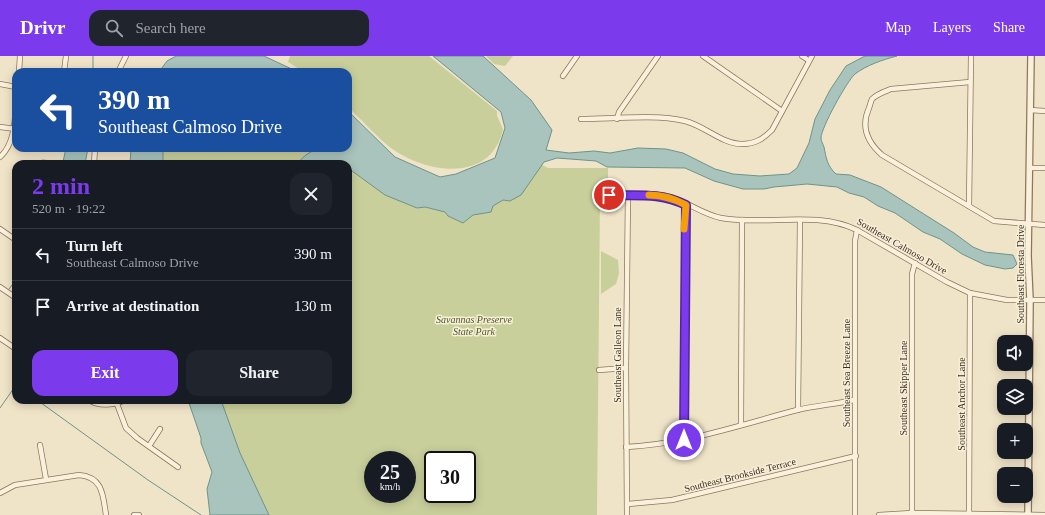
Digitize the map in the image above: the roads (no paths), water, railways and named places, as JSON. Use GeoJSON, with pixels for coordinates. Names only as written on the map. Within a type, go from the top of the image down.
{"type":"FeatureCollection","features":[{"type":"Feature","properties":{"kind":"street"},"geometry":{"type":"LineString","coordinates":[[19,68],[20,56]]}},
{"type":"Feature","properties":{"kind":"street"},"geometry":{"type":"LineString","coordinates":[[64,68],[66,56]]}},
{"type":"Feature","properties":{"kind":"street"},"geometry":{"type":"LineString","coordinates":[[120,68],[126,56]]}},
{"type":"Feature","properties":{"kind":"street"},"geometry":{"type":"LineString","coordinates":[[564,76],[577,56]]}},
{"type":"Feature","properties":{"kind":"street"},"geometry":{"type":"LineString","coordinates":[[617,119],[619,112],[658,56]]}},
{"type":"Feature","properties":{"kind":"street"},"geometry":{"type":"LineString","coordinates":[[703,56],[782,111]]}},
{"type":"Feature","properties":{"kind":"street"},"geometry":{"type":"LineString","coordinates":[[580,119],[662,118],[685,121],[704,128],[730,142],[741,144],[762,140],[772,130],[810,58],[802,56]]}},
{"type":"Feature","properties":{"kind":"street"},"geometry":{"type":"LineString","coordinates":[[969,206],[971,56]]}},
{"type":"Feature","properties":{"kind":"street","name":"Southeast Floresta Drive"},"geometry":{"type":"LineString","coordinates":[[1028,515],[1031,56]]}},
{"type":"Feature","properties":{"kind":"street"},"geometry":{"type":"LineString","coordinates":[[970,82],[892,89],[872,99],[866,113],[865,126],[867,138],[872,147],[882,155],[994,221],[1045,225]]}},
{"type":"Feature","properties":{"kind":"street"},"geometry":{"type":"LineString","coordinates":[[0,84],[12,86]]}},
{"type":"Feature","properties":{"kind":"street"},"geometry":{"type":"LineString","coordinates":[[1030,110],[1045,110]]}},
{"type":"Feature","properties":{"kind":"street"},"geometry":{"type":"LineString","coordinates":[[0,127],[12,128]]}},
{"type":"Feature","properties":{"kind":"street"},"geometry":{"type":"LineString","coordinates":[[0,157],[5,152],[12,135]]}},
{"type":"Feature","properties":{"kind":"street"},"geometry":{"type":"LineString","coordinates":[[1030,168],[1045,168]]}},
{"type":"Feature","properties":{"kind":"street","name":"Southeast Calmoso Drive"},"geometry":{"type":"LineString","coordinates":[[609,195],[661,195],[715,216],[742,220],[800,220],[831,222],[847,225],[947,282],[970,293],[1007,300],[1045,300]]}},
{"type":"Feature","properties":{"kind":"street","name":"Southeast Galleon Lane"},"geometry":{"type":"LineString","coordinates":[[627,515],[626,368],[628,195]]}},
{"type":"Feature","properties":{"kind":"street"},"geometry":{"type":"LineString","coordinates":[[684,440],[686,205]]}},
{"type":"Feature","properties":{"kind":"street"},"geometry":{"type":"LineString","coordinates":[[741,426],[742,220]]}},
{"type":"Feature","properties":{"kind":"street"},"geometry":{"type":"LineString","coordinates":[[798,410],[800,220]]}},
{"type":"Feature","properties":{"kind":"street"},"geometry":{"type":"LineString","coordinates":[[0,230],[12,238]]}},
{"type":"Feature","properties":{"kind":"street","name":"Southeast Sea Breeze Lane"},"geometry":{"type":"LineString","coordinates":[[856,515],[854,400],[855,241],[857,230]]}},
{"type":"Feature","properties":{"kind":"street","name":"Southeast Skipper Lane"},"geometry":{"type":"LineString","coordinates":[[912,513],[912,274],[915,263]]}},
{"type":"Feature","properties":{"kind":"street"},"geometry":{"type":"LineString","coordinates":[[0,287],[12,295]]}},
{"type":"Feature","properties":{"kind":"street","name":"Southeast Anchor Lane"},"geometry":{"type":"LineString","coordinates":[[969,514],[970,293]]}},
{"type":"Feature","properties":{"kind":"street"},"geometry":{"type":"LineString","coordinates":[[0,338],[12,346]]}},
{"type":"Feature","properties":{"kind":"street"},"geometry":{"type":"LineString","coordinates":[[599,370],[626,368]]}},
{"type":"Feature","properties":{"kind":"street"},"geometry":{"type":"LineString","coordinates":[[626,447],[657,445],[684,440],[798,410],[854,400]]}},
{"type":"Feature","properties":{"kind":"street"},"geometry":{"type":"LineString","coordinates":[[104,404],[117,404],[126,428],[178,467]]}},
{"type":"Feature","properties":{"kind":"street"},"geometry":{"type":"LineString","coordinates":[[149,446],[160,429]]}},
{"type":"Feature","properties":{"kind":"street"},"geometry":{"type":"LineString","coordinates":[[40,445],[46,480]]}},
{"type":"Feature","properties":{"kind":"street","name":"Southeast Brookside Terrace"},"geometry":{"type":"LineString","coordinates":[[628,504],[672,500],[856,456]]}},
{"type":"Feature","properties":{"kind":"street"},"geometry":{"type":"LineString","coordinates":[[0,493],[15,485],[79,475],[92,478],[102,490],[106,515]]}},
{"type":"Feature","properties":{"kind":"street"},"geometry":{"type":"LineString","coordinates":[[879,515],[912,513],[1045,515]]}},
{"type":"Feature","properties":{"kind":"street"},"geometry":{"type":"LineString","coordinates":[[134,515],[139,515]]}},
{"type":"Feature","properties":{"kind":"water"},"geometry":{"type":"Polygon","coordinates":[[[176,56],[264,56],[290,68],[162,68],[167,61],[176,56]]]}},
{"type":"Feature","properties":{"kind":"water"},"geometry":{"type":"Polygon","coordinates":[[[433,56],[483,56],[531,100],[552,130],[546,150],[569,153],[594,151],[610,153],[638,148],[666,149],[683,153],[715,169],[733,174],[760,176],[789,174],[797,168],[809,143],[815,119],[830,90],[846,66],[865,56],[897,56],[875,63],[855,74],[851,78],[830,115],[822,133],[821,138],[827,161],[831,168],[836,174],[850,175],[881,187],[954,233],[973,247],[985,252],[1013,255],[1017,264],[1013,268],[1005,269],[985,265],[962,254],[940,239],[923,232],[895,213],[878,206],[864,197],[849,193],[837,187],[807,184],[764,189],[743,189],[714,181],[685,168],[607,167],[596,161],[557,158],[544,162],[521,195],[510,201],[503,200],[493,206],[491,212],[473,215],[463,223],[448,216],[445,212],[425,207],[417,208],[385,195],[352,171],[352,160],[301,160],[311,152],[352,152],[352,115],[395,157],[440,177],[456,174],[495,158],[505,128],[501,112],[433,56]]]}},
{"type":"Feature","properties":{"kind":"water"},"geometry":{"type":"Polygon","coordinates":[[[65,152],[87,152],[86,160],[63,160],[65,152]]]}},
{"type":"Feature","properties":{"kind":"water"},"geometry":{"type":"Polygon","coordinates":[[[131,152],[163,152],[163,160],[130,160],[131,152]]]}},
{"type":"Feature","properties":{"kind":"water"},"geometry":{"type":"Polygon","coordinates":[[[189,404],[222,404],[240,453],[269,515],[210,515],[207,489],[212,472],[201,443],[201,438],[189,404]]]}},
{"type":"Feature","properties":{"kind":"waterway"},"geometry":{"type":"LineString","coordinates":[[93,56],[93,68]]}},
{"type":"Feature","properties":{"kind":"waterway"},"geometry":{"type":"LineString","coordinates":[[9,289],[12,285]]}},
{"type":"Feature","properties":{"kind":"waterway"},"geometry":{"type":"LineString","coordinates":[[0,408],[12,391]]}},
{"type":"Feature","properties":{"kind":"waterway"},"geometry":{"type":"LineString","coordinates":[[43,404],[148,480],[201,515]]}},
{"type":"Feature","properties":{"kind":"park label","name":"Savannas Preserve State Park"},"geometry":{"type":"Point","coordinates":[474,324]}}]}
